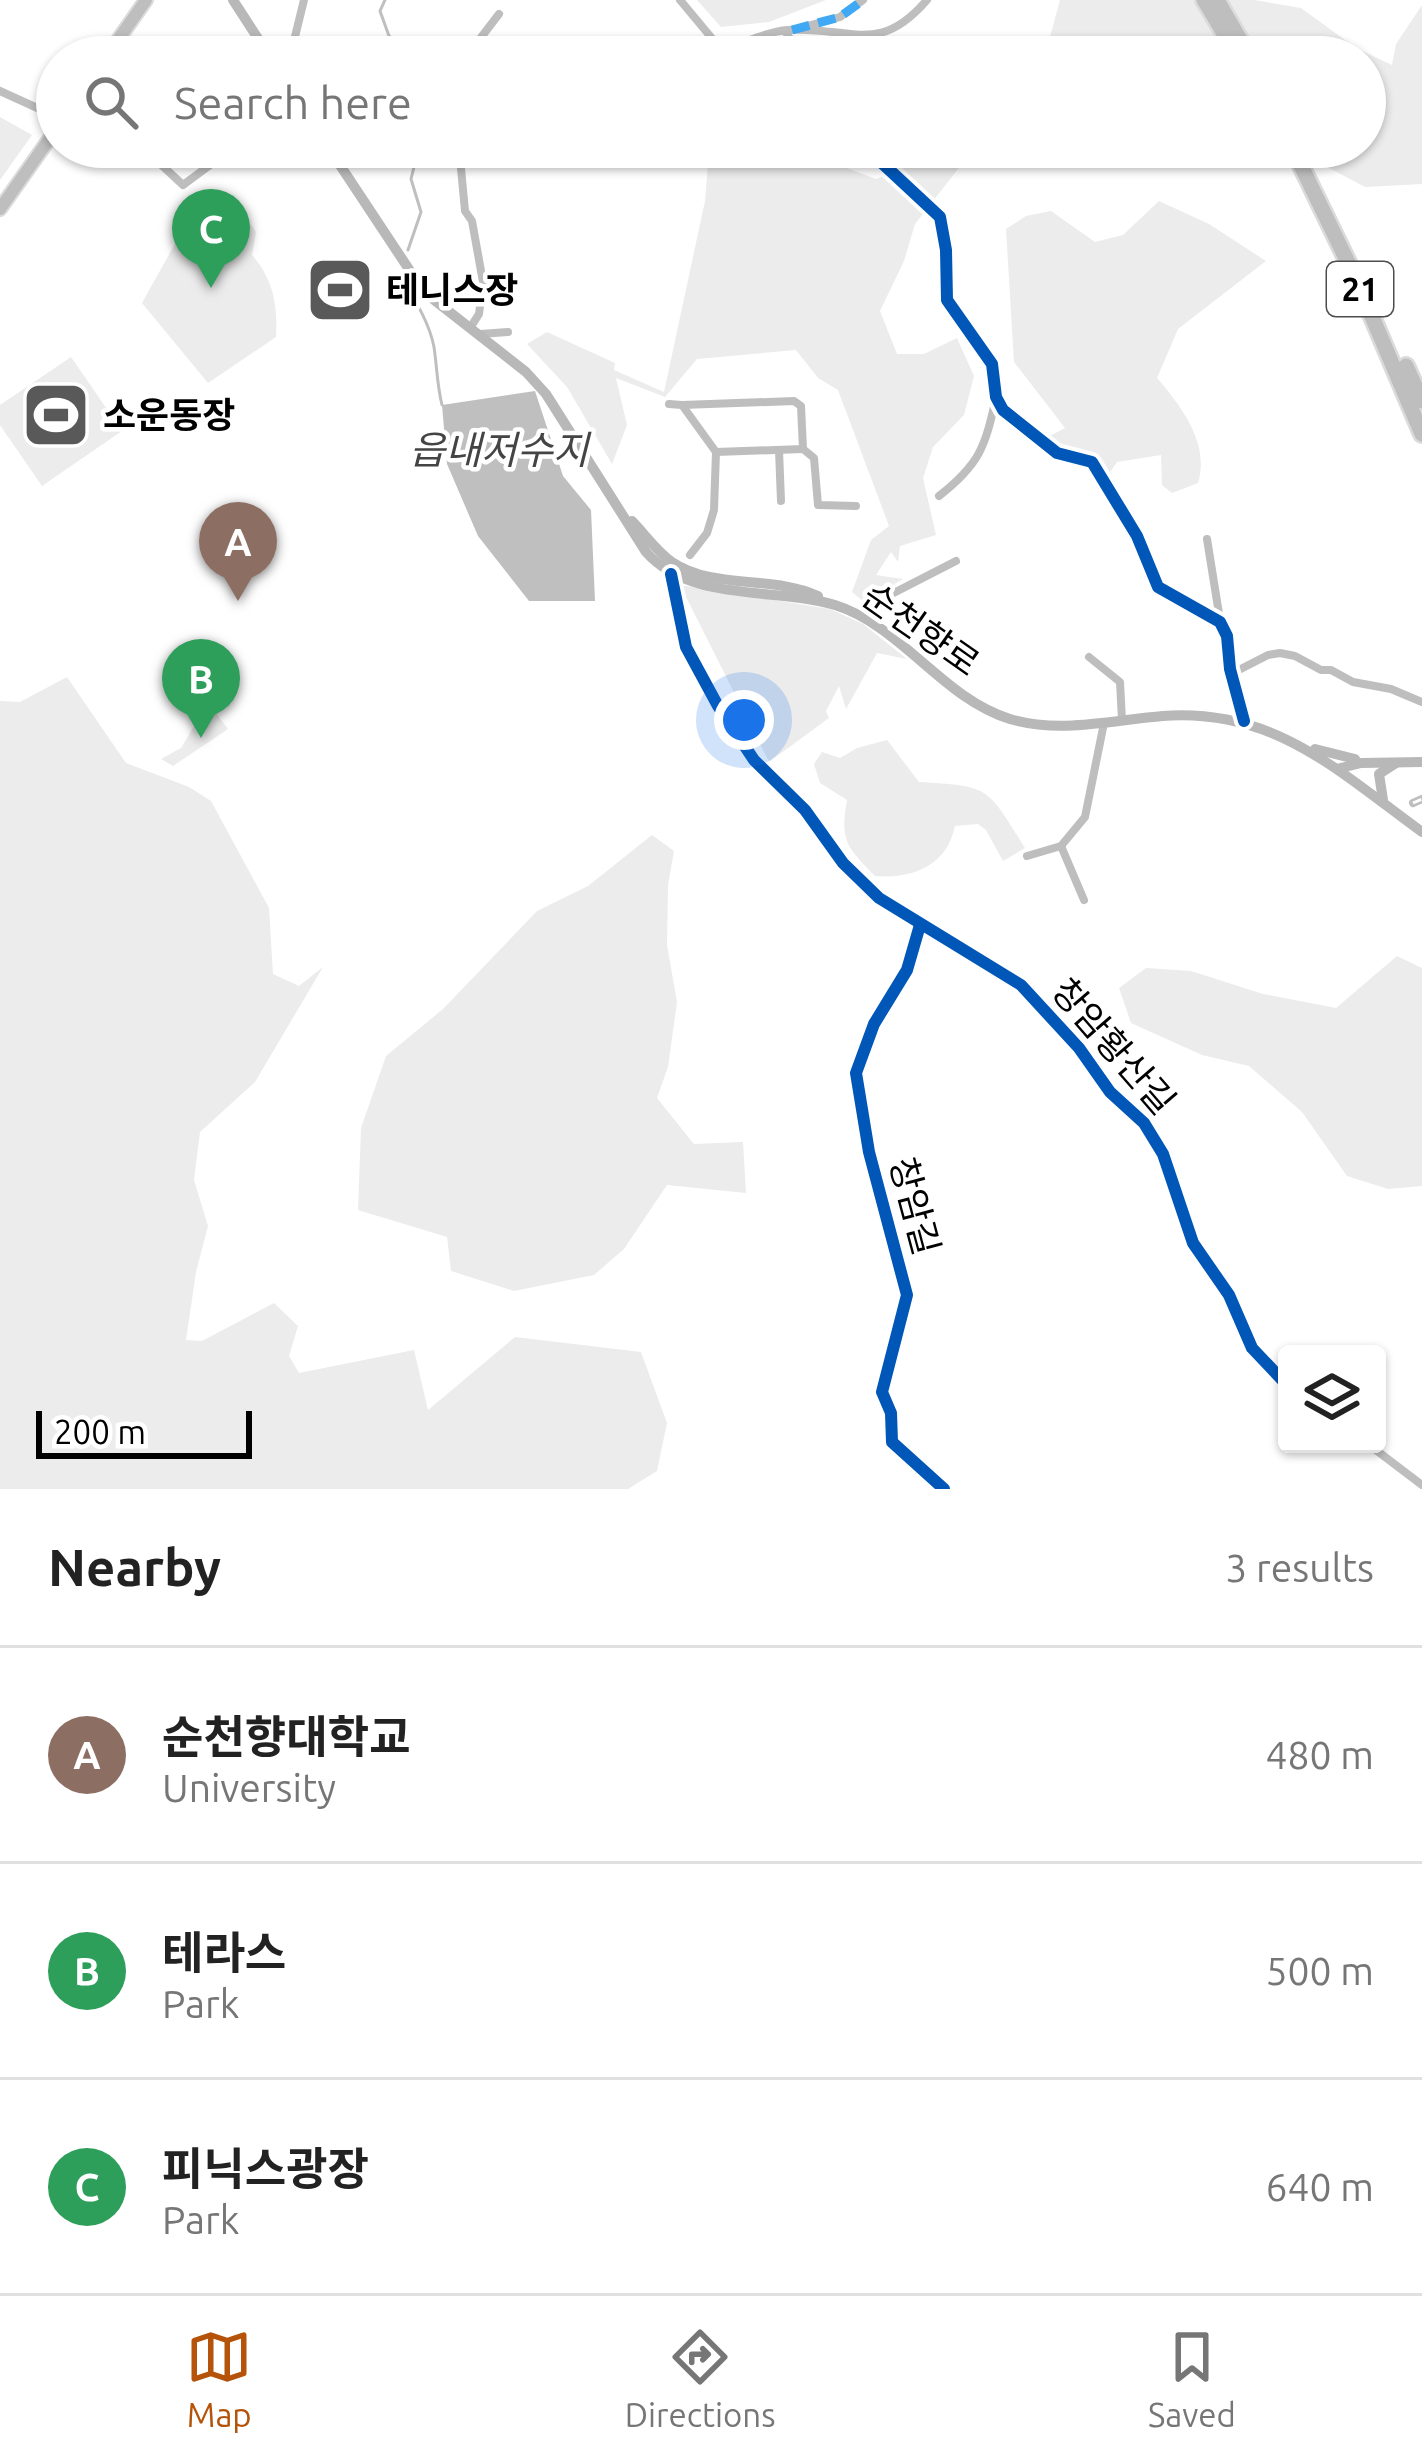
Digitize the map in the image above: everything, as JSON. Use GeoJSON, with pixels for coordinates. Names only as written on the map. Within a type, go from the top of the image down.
{"type":"FeatureCollection","features":[{"type":"Feature","properties":{"kind":"highway"},"geometry":{"type":"LineString","coordinates":[[1204,0],[1225,36]]}},
{"type":"Feature","properties":{"kind":"highway"},"geometry":{"type":"LineString","coordinates":[[1217,0],[1238,36]]}},
{"type":"Feature","properties":{"kind":"highway","name":"21"},"geometry":{"type":"LineString","coordinates":[[1306,168],[1422,401]]}},
{"type":"Feature","properties":{"kind":"highway","name":"21"},"geometry":{"type":"LineString","coordinates":[[1306,168],[1422,434]]}},
{"type":"Feature","properties":{"kind":"main road"},"geometry":{"type":"LineString","coordinates":[[125,36],[150,0]]}},
{"type":"Feature","properties":{"kind":"main road"},"geometry":{"type":"LineString","coordinates":[[233,0],[256,36]]}},
{"type":"Feature","properties":{"kind":"main road"},"geometry":{"type":"LineString","coordinates":[[0,208],[36,157]]}},
{"type":"Feature","properties":{"kind":"main road"},"geometry":{"type":"LineString","coordinates":[[0,221],[38,168]]}},
{"type":"Feature","properties":{"kind":"main road"},"geometry":{"type":"LineString","coordinates":[[342,168],[413,278],[438,305],[537,382],[646,552],[670,574]]}},
{"type":"Feature","properties":{"kind":"main road"},"geometry":{"type":"LineString","coordinates":[[619,508],[666,558],[703,575],[799,588],[838,606]]}},
{"type":"Feature","properties":{"kind":"main road","name":"순천향로"},"geometry":{"type":"LineString","coordinates":[[670,574],[838,606],[865,619],[988,711],[1039,725],[1192,715],[1244,721],[1296,741],[1422,832]]}},
{"type":"Feature","properties":{"kind":"main road"},"geometry":{"type":"LineString","coordinates":[[1296,741],[1335,755],[1376,762],[1422,761]]}},
{"type":"Feature","properties":{"kind":"main road"},"geometry":{"type":"LineString","coordinates":[[1336,769],[1376,762]]}},
{"type":"Feature","properties":{"kind":"main road"},"geometry":{"type":"LineString","coordinates":[[1388,807],[1380,795],[1379,775],[1386,766],[1399,762]]}},
{"type":"Feature","properties":{"kind":"street"},"geometry":{"type":"LineString","coordinates":[[295,36],[304,0]]}},
{"type":"Feature","properties":{"kind":"street"},"geometry":{"type":"LineString","coordinates":[[680,0],[709,36]]}},
{"type":"Feature","properties":{"kind":"street"},"geometry":{"type":"LineString","coordinates":[[762,36],[840,17],[862,0]]}},
{"type":"Feature","properties":{"kind":"street"},"geometry":{"type":"LineString","coordinates":[[871,36],[910,20],[927,0]]}},
{"type":"Feature","properties":{"kind":"street"},"geometry":{"type":"LineString","coordinates":[[482,36],[499,14]]}},
{"type":"Feature","properties":{"kind":"street"},"geometry":{"type":"LineString","coordinates":[[789,30],[857,36]]}},
{"type":"Feature","properties":{"kind":"street"},"geometry":{"type":"LineString","coordinates":[[789,30],[792,36]]}},
{"type":"Feature","properties":{"kind":"street"},"geometry":{"type":"LineString","coordinates":[[0,91],[36,108]]}},
{"type":"Feature","properties":{"kind":"street"},"geometry":{"type":"LineString","coordinates":[[165,168],[184,185],[206,168]]}},
{"type":"Feature","properties":{"kind":"street"},"geometry":{"type":"LineString","coordinates":[[461,168],[465,211],[472,220],[482,282],[472,331],[508,332]]}},
{"type":"Feature","properties":{"kind":"street"},"geometry":{"type":"LineString","coordinates":[[887,168],[940,217],[947,300],[992,364],[996,397],[986,445],[956,483],[939,496]]}},
{"type":"Feature","properties":{"kind":"street"},"geometry":{"type":"LineString","coordinates":[[996,397],[1025,431],[1057,453],[1092,462],[1137,536],[1158,587],[1220,622]]}},
{"type":"Feature","properties":{"kind":"street"},"geometry":{"type":"LineString","coordinates":[[669,404],[798,403],[803,449]]}},
{"type":"Feature","properties":{"kind":"street"},"geometry":{"type":"LineString","coordinates":[[666,558],[690,555],[707,533],[714,510],[716,452],[682,405]]}},
{"type":"Feature","properties":{"kind":"street"},"geometry":{"type":"LineString","coordinates":[[716,452],[803,449],[814,458],[818,505],[856,506]]}},
{"type":"Feature","properties":{"kind":"street"},"geometry":{"type":"LineString","coordinates":[[779,450],[781,501]]}},
{"type":"Feature","properties":{"kind":"street"},"geometry":{"type":"LineString","coordinates":[[1207,539],[1220,622],[1244,721]]}},
{"type":"Feature","properties":{"kind":"street"},"geometry":{"type":"LineString","coordinates":[[690,555],[693,569],[703,575]]}},
{"type":"Feature","properties":{"kind":"street"},"geometry":{"type":"LineString","coordinates":[[865,619],[878,601],[956,561]]}},
{"type":"Feature","properties":{"kind":"street","name":"창암황산길"},"geometry":{"type":"LineString","coordinates":[[670,574],[686,647],[754,760],[806,810],[851,872],[886,903],[1021,986],[1079,1048],[1110,1092],[1152,1133],[1193,1243],[1229,1295],[1252,1348],[1278,1375]]}},
{"type":"Feature","properties":{"kind":"street"},"geometry":{"type":"LineString","coordinates":[[1231,674],[1280,653],[1352,682],[1391,689],[1422,702]]}},
{"type":"Feature","properties":{"kind":"street"},"geometry":{"type":"LineString","coordinates":[[1089,657],[1120,682],[1122,721]]}},
{"type":"Feature","properties":{"kind":"street"},"geometry":{"type":"LineString","coordinates":[[1027,856],[1061,846],[1085,817],[1104,723]]}},
{"type":"Feature","properties":{"kind":"street"},"geometry":{"type":"LineString","coordinates":[[1061,846],[1084,900]]}},
{"type":"Feature","properties":{"kind":"street","name":"창암길"},"geometry":{"type":"LineString","coordinates":[[920,925],[907,970],[874,1024],[856,1073],[869,1152],[907,1295],[883,1388],[891,1413],[892,1442],[944,1489]]}},
{"type":"Feature","properties":{"kind":"street"},"geometry":{"type":"LineString","coordinates":[[1380,1453],[1422,1485]]}},
{"type":"Feature","properties":{"kind":"shaded area"},"geometry":{"type":"Polygon","coordinates":[[[697,0],[826,0],[769,22],[721,27],[697,0]]]}},
{"type":"Feature","properties":{"kind":"shaded area"},"geometry":{"type":"Polygon","coordinates":[[[1060,0],[1254,0],[1301,8],[1340,36],[1050,36],[1060,0]]]}},
{"type":"Feature","properties":{"kind":"shaded area"},"geometry":{"type":"Polygon","coordinates":[[[1422,5],[1422,184],[1365,187],[1329,168],[1386,168],[1386,62],[1392,65],[1396,44],[1422,5]]]}},
{"type":"Feature","properties":{"kind":"shaded area"},"geometry":{"type":"Polygon","coordinates":[[[0,117],[32,135],[0,180],[0,117]]]}},
{"type":"Feature","properties":{"kind":"shaded area"},"geometry":{"type":"Polygon","coordinates":[[[708,168],[846,168],[876,179],[904,168],[959,168],[915,224],[904,261],[880,311],[897,354],[924,354],[957,338],[974,376],[964,415],[933,447],[923,478],[936,535],[900,546],[898,562],[891,552],[876,575],[903,579],[864,602],[852,592],[871,540],[889,526],[838,390],[818,378],[796,350],[697,359],[665,397],[616,378],[627,425],[612,464],[567,387],[527,344],[547,332],[664,392],[705,201],[708,168]]]}},
{"type":"Feature","properties":{"kind":"shaded area"},"geometry":{"type":"Polygon","coordinates":[[[1159,201],[1209,224],[1266,261],[1178,329],[1157,378],[1184,414],[1200,454],[1198,483],[1172,493],[1162,485],[1161,455],[1117,462],[1107,477],[1090,453],[1058,447],[1046,438],[1065,428],[1014,362],[1006,229],[1026,216],[1051,211],[1095,242],[1123,235],[1159,201]]]}},
{"type":"Feature","properties":{"kind":"shaded area"},"geometry":{"type":"Polygon","coordinates":[[[235,211],[256,232],[252,255],[273,293],[276,337],[208,383],[142,303],[186,224],[198,216],[220,227],[235,211]]]}},
{"type":"Feature","properties":{"kind":"shaded area","name":"테니스장"},"geometry":{"type":"Polygon","coordinates":[[[357,269],[359,309],[323,310],[320,271],[357,269]]]}},
{"type":"Feature","properties":{"kind":"shaded area","name":"소운동장"},"geometry":{"type":"Polygon","coordinates":[[[71,357],[122,431],[42,486],[0,425],[0,405],[71,357]]]}},
{"type":"Feature","properties":{"kind":"shaded area"},"geometry":{"type":"Polygon","coordinates":[[[680,585],[830,609],[863,624],[907,659],[877,653],[846,709],[839,686],[826,711],[829,718],[769,762],[680,585]]]}},
{"type":"Feature","properties":{"kind":"shaded area"},"geometry":{"type":"Polygon","coordinates":[[[67,677],[126,763],[189,787],[211,801],[269,908],[273,974],[299,986],[323,967],[255,1082],[200,1132],[194,1180],[208,1226],[186,1340],[202,1341],[274,1303],[298,1326],[289,1356],[299,1373],[414,1350],[428,1410],[515,1337],[641,1352],[667,1423],[657,1471],[628,1489],[0,1489],[0,701],[20,702],[67,677]]]}},
{"type":"Feature","properties":{"kind":"shaded area"},"geometry":{"type":"Polygon","coordinates":[[[208,703],[228,729],[173,766],[161,759],[181,748],[208,703]]]}},
{"type":"Feature","properties":{"kind":"shaded area"},"geometry":{"type":"Polygon","coordinates":[[[887,740],[919,782],[961,785],[994,801],[1025,848],[1003,861],[978,824],[955,826],[945,851],[927,867],[903,875],[875,876],[848,842],[847,800],[820,783],[814,764],[822,752],[840,758],[887,740]]]}},
{"type":"Feature","properties":{"kind":"shaded area"},"geometry":{"type":"Polygon","coordinates":[[[652,835],[674,851],[667,945],[677,1002],[668,1067],[657,1098],[694,1144],[743,1142],[746,1193],[667,1185],[624,1249],[594,1275],[514,1291],[451,1271],[447,1237],[358,1210],[361,1128],[386,1056],[443,1009],[537,911],[588,886],[652,835]]]}},
{"type":"Feature","properties":{"kind":"shaded area"},"geometry":{"type":"Polygon","coordinates":[[[1397,956],[1422,968],[1422,1186],[1388,1189],[1347,1176],[1302,1112],[1249,1066],[1202,1055],[1131,1023],[1119,988],[1146,968],[1191,971],[1263,994],[1336,1008],[1397,956]]]}},
{"type":"Feature","properties":{"kind":"water","name":"읍내저수지"},"geometry":{"type":"Polygon","coordinates":[[[535,391],[563,476],[591,510],[595,601],[529,601],[478,536],[447,464],[442,405],[535,391]]]}},
{"type":"Feature","properties":{"kind":"waterway"},"geometry":{"type":"LineString","coordinates":[[385,0],[380,11],[389,36]]}},
{"type":"Feature","properties":{"kind":"waterway"},"geometry":{"type":"LineString","coordinates":[[408,250],[421,212],[411,179],[414,168]]}},
{"type":"Feature","properties":{"kind":"waterway"},"geometry":{"type":"LineString","coordinates":[[399,276],[429,328],[442,405]]}},
{"type":"Feature","properties":{"kind":"railway"},"geometry":{"type":"LineString","coordinates":[[1413,803],[1422,799]]}},
{"type":"Feature","properties":{"kind":"marked path"},"geometry":{"type":"LineString","coordinates":[[792,30],[840,17],[863,0]]}},
{"type":"Feature","properties":{"kind":"cycle path"},"geometry":{"type":"LineString","coordinates":[[887,168],[940,217],[947,300],[992,364],[996,397],[1003,410],[1057,453],[1092,462],[1137,536],[1158,587],[1220,622],[1244,721]]}},
{"type":"Feature","properties":{"kind":"cycle path"},"geometry":{"type":"LineString","coordinates":[[671,574],[686,647],[754,760],[805,810],[843,863],[879,898],[1021,985],[1079,1048],[1110,1092],[1144,1123],[1163,1154],[1193,1243],[1229,1295],[1252,1348],[1278,1375]]}},
{"type":"Feature","properties":{"kind":"cycle path"},"geometry":{"type":"LineString","coordinates":[[920,925],[907,970],[874,1024],[856,1073],[869,1152],[907,1295],[882,1392],[891,1413],[892,1442],[944,1489]]}},
{"type":"Feature","properties":{"kind":"place","name":"피닉스광장"},"geometry":{"type":"Point","coordinates":[211,288]}},
{"type":"Feature","properties":{"kind":"place","name":"테니스장"},"geometry":{"type":"Point","coordinates":[340,290]}},
{"type":"Feature","properties":{"kind":"place","name":"소운동장"},"geometry":{"type":"Point","coordinates":[56,415]}},
{"type":"Feature","properties":{"kind":"place","name":"순천향대학교"},"geometry":{"type":"Point","coordinates":[238,601]}},
{"type":"Feature","properties":{"kind":"place","name":"테라스"},"geometry":{"type":"Point","coordinates":[201,738]}}]}
